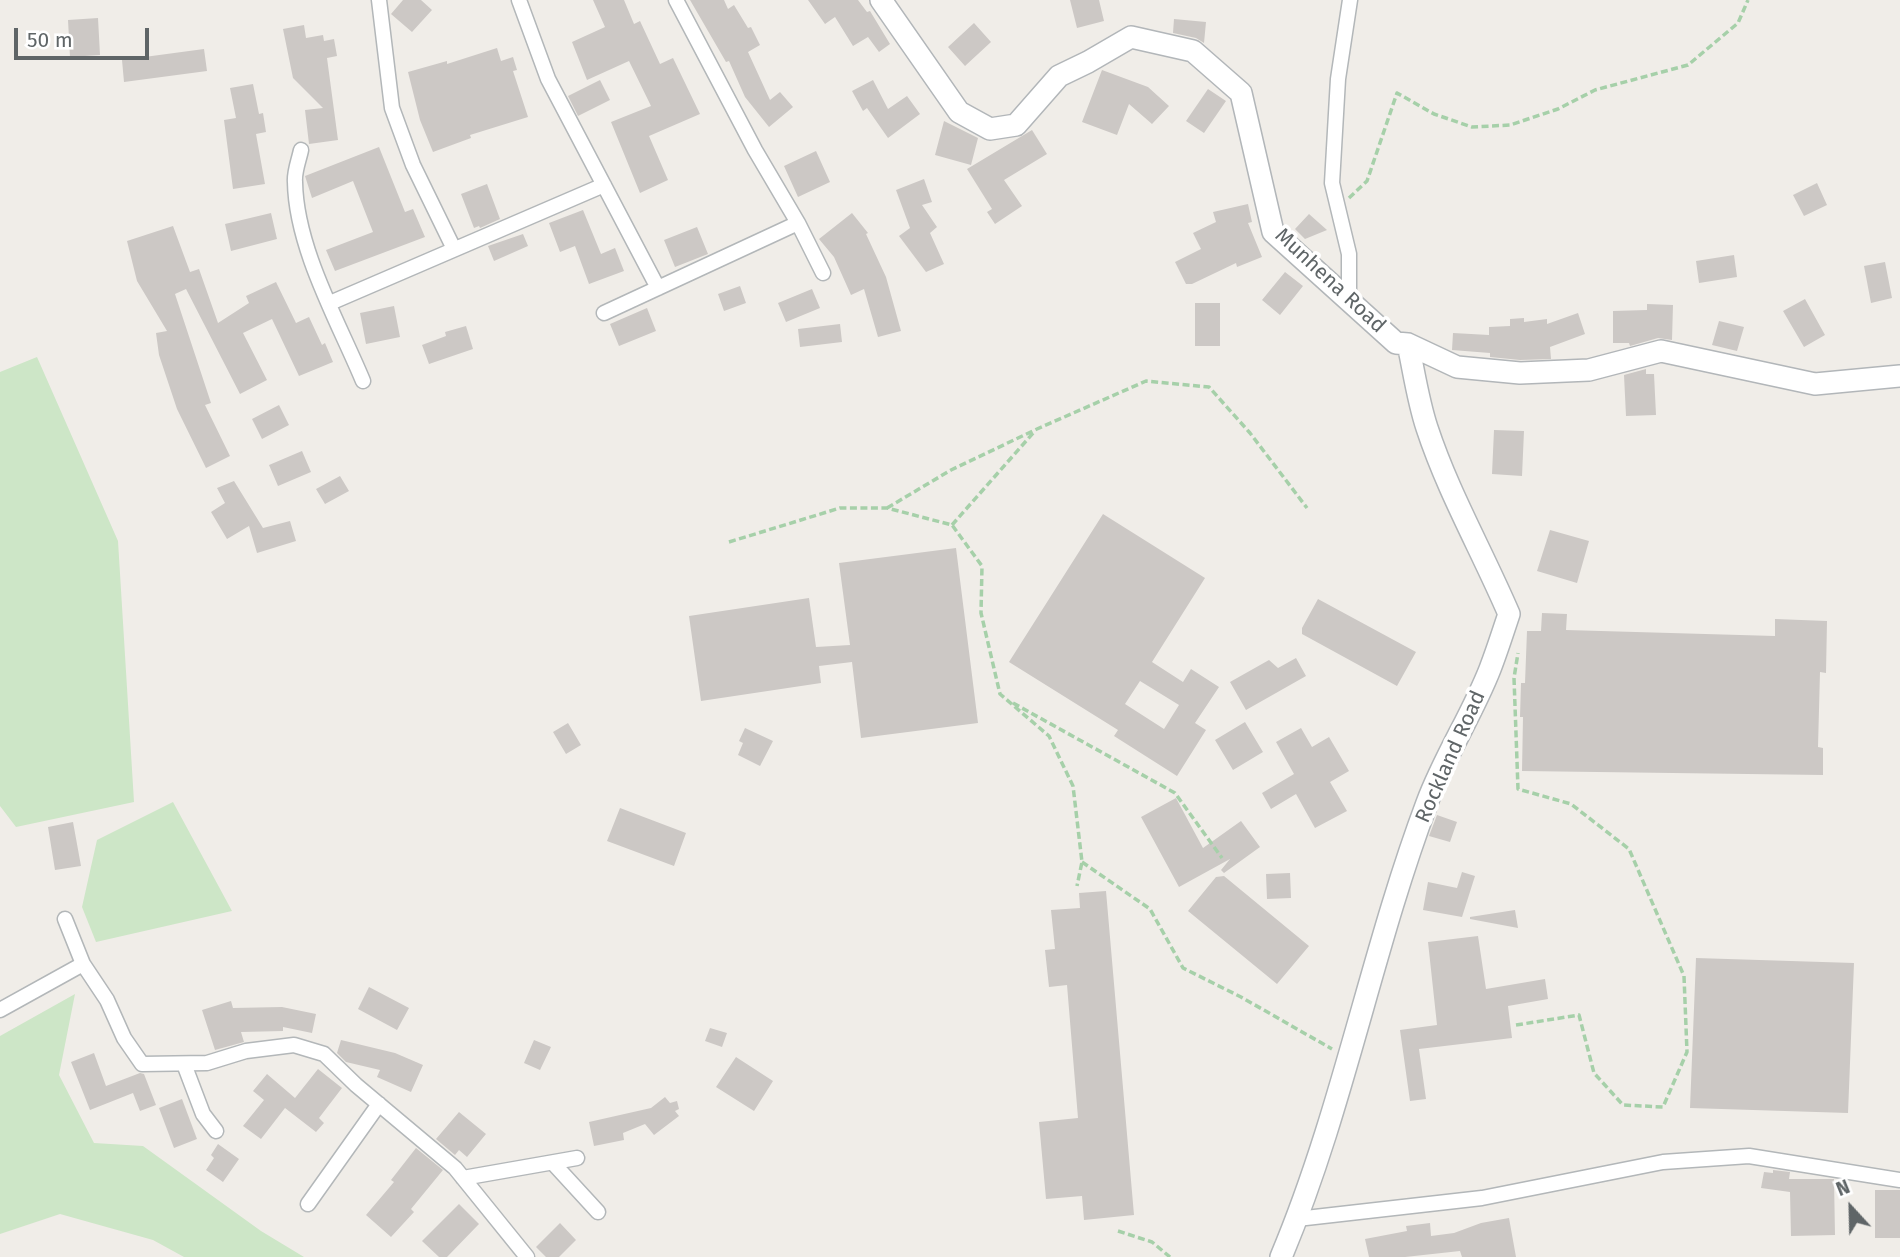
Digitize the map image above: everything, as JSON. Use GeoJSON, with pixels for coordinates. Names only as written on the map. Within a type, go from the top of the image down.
{"type":"FeatureCollection","features":[{"type":"Feature","properties":{"kind":"street"},"geometry":{"type":"LineString","coordinates":[[380,0],[392,108],[413,165],[454,249]]}},
{"type":"Feature","properties":{"kind":"street"},"geometry":{"type":"LineString","coordinates":[[519,0],[548,79],[657,288]]}},
{"type":"Feature","properties":{"kind":"street"},"geometry":{"type":"LineString","coordinates":[[676,0],[823,273]]}},
{"type":"Feature","properties":{"kind":"street","name":"Munhena Road"},"geometry":{"type":"LineString","coordinates":[[881,0],[959,112],[990,129],[1016,125],[1059,76],[1131,37],[1193,51],[1241,93],[1272,232],[1396,343],[1408,344],[1457,367],[1520,373],[1589,370],[1661,351],[1815,384],[1900,376]]}},
{"type":"Feature","properties":{"kind":"street"},"geometry":{"type":"LineString","coordinates":[[1349,302],[1349,254],[1332,183],[1338,79],[1350,0]]}},
{"type":"Feature","properties":{"kind":"street"},"geometry":{"type":"LineString","coordinates":[[301,150],[294,180],[299,217],[309,255],[363,381]]}},
{"type":"Feature","properties":{"kind":"street"},"geometry":{"type":"LineString","coordinates":[[330,303],[604,185]]}},
{"type":"Feature","properties":{"kind":"street"},"geometry":{"type":"LineString","coordinates":[[604,313],[798,223]]}},
{"type":"Feature","properties":{"kind":"street","name":"Rockland Road"},"geometry":{"type":"LineString","coordinates":[[1281,1257],[1297,1219],[1349,1059],[1369,982],[1427,802],[1490,670],[1509,614],[1487,561],[1451,492],[1426,426],[1408,344]]}},
{"type":"Feature","properties":{"kind":"street"},"geometry":{"type":"LineString","coordinates":[[65,919],[83,964],[107,1000],[124,1038],[142,1064],[207,1063],[247,1051],[294,1045],[324,1054],[455,1168],[527,1257]]}},
{"type":"Feature","properties":{"kind":"street"},"geometry":{"type":"LineString","coordinates":[[0,1010],[83,964]]}},
{"type":"Feature","properties":{"kind":"street"},"geometry":{"type":"LineString","coordinates":[[184,1064],[203,1114],[216,1131]]}},
{"type":"Feature","properties":{"kind":"street"},"geometry":{"type":"LineString","coordinates":[[308,1204],[379,1104]]}},
{"type":"Feature","properties":{"kind":"street"},"geometry":{"type":"LineString","coordinates":[[1297,1219],[1482,1198],[1663,1162],[1748,1156],[1900,1180]]}},
{"type":"Feature","properties":{"kind":"street"},"geometry":{"type":"LineString","coordinates":[[463,1178],[577,1158]]}},
{"type":"Feature","properties":{"kind":"street"},"geometry":{"type":"LineString","coordinates":[[553,1163],[598,1212]]}},
{"type":"Feature","properties":{"kind":"path"},"geometry":{"type":"LineString","coordinates":[[1338,208],[1367,181],[1397,93],[1434,114],[1472,127],[1510,125],[1558,109],[1595,90],[1688,65],[1738,23],[1748,0]]}},
{"type":"Feature","properties":{"kind":"path"},"geometry":{"type":"LineString","coordinates":[[887,509],[951,470],[1146,382],[1209,387],[1251,433],[1307,508]]}},
{"type":"Feature","properties":{"kind":"path"},"geometry":{"type":"LineString","coordinates":[[952,525],[1037,429]]}},
{"type":"Feature","properties":{"kind":"path"},"geometry":{"type":"LineString","coordinates":[[729,542],[840,509],[887,509],[952,525],[982,566],[981,613],[1000,694],[1049,736],[1073,786],[1082,862],[1077,886]]}},
{"type":"Feature","properties":{"kind":"path"},"geometry":{"type":"LineString","coordinates":[[1516,1025],[1579,1015],[1594,1073],[1623,1105],[1663,1107],[1687,1052],[1684,976],[1629,849],[1571,804],[1518,789],[1514,678],[1520,643]]}},
{"type":"Feature","properties":{"kind":"path"},"geometry":{"type":"LineString","coordinates":[[1005,698],[1175,793],[1222,858]]}},
{"type":"Feature","properties":{"kind":"path"},"geometry":{"type":"LineString","coordinates":[[1082,862],[1150,909],[1183,968],[1241,997],[1349,1059]]}},
{"type":"Feature","properties":{"kind":"path"},"geometry":{"type":"LineString","coordinates":[[1118,1231],[1152,1242],[1170,1257]]}},
{"type":"Feature","properties":{"kind":"green space"},"geometry":{"type":"Polygon","coordinates":[[[37,357],[118,541],[134,802],[16,827],[0,806],[0,372],[37,357]]]}},
{"type":"Feature","properties":{"kind":"green space"},"geometry":{"type":"Polygon","coordinates":[[[173,802],[232,911],[96,942],[82,907],[97,840],[173,802]]]}},
{"type":"Feature","properties":{"kind":"green space"},"geometry":{"type":"Polygon","coordinates":[[[75,994],[59,1075],[94,1143],[143,1146],[261,1231],[304,1257],[184,1257],[153,1240],[60,1214],[0,1234],[0,1036],[75,994]]]}},
{"type":"Feature","properties":{"kind":"building"},"geometry":{"type":"Polygon","coordinates":[[[403,0],[421,0],[432,10],[412,32],[391,14],[403,0]]]}},
{"type":"Feature","properties":{"kind":"building"},"geometry":{"type":"Polygon","coordinates":[[[593,0],[624,0],[634,24],[640,21],[660,64],[673,58],[700,114],[649,136],[668,180],[640,193],[611,122],[651,106],[629,61],[587,80],[572,42],[605,27],[593,0]]]}},
{"type":"Feature","properties":{"kind":"building"},"geometry":{"type":"Polygon","coordinates":[[[690,0],[724,0],[728,9],[734,5],[748,28],[751,27],[760,45],[748,52],[770,100],[780,92],[793,107],[769,127],[745,97],[729,61],[726,62],[690,0]]]}},
{"type":"Feature","properties":{"kind":"building"},"geometry":{"type":"Polygon","coordinates":[[[808,0],[858,0],[867,12],[870,11],[890,44],[879,52],[868,37],[853,46],[835,17],[825,24],[808,0]]]}},
{"type":"Feature","properties":{"kind":"building"},"geometry":{"type":"Polygon","coordinates":[[[1070,0],[1099,0],[1104,21],[1077,28],[1070,0]]]}},
{"type":"Feature","properties":{"kind":"building"},"geometry":{"type":"Polygon","coordinates":[[[98,18],[100,55],[70,57],[68,20],[98,18]]]}},
{"type":"Feature","properties":{"kind":"building"},"geometry":{"type":"Polygon","coordinates":[[[1174,19],[1206,22],[1204,43],[1196,38],[1173,33],[1174,19]]]}},
{"type":"Feature","properties":{"kind":"building"},"geometry":{"type":"Polygon","coordinates":[[[974,23],[991,42],[965,66],[948,47],[974,23]]]}},
{"type":"Feature","properties":{"kind":"building"},"geometry":{"type":"Polygon","coordinates":[[[304,25],[306,38],[323,35],[324,41],[334,39],[337,56],[327,58],[338,140],[309,144],[305,110],[323,108],[293,78],[283,29],[304,25]]]}},
{"type":"Feature","properties":{"kind":"building"},"geometry":{"type":"Polygon","coordinates":[[[497,48],[501,61],[513,57],[517,70],[513,71],[528,117],[470,135],[471,138],[433,152],[420,120],[408,72],[447,61],[447,64],[497,48]]]}},
{"type":"Feature","properties":{"kind":"building"},"geometry":{"type":"Polygon","coordinates":[[[204,49],[207,71],[124,82],[122,60],[204,49]]]}},
{"type":"Feature","properties":{"kind":"building"},"geometry":{"type":"Polygon","coordinates":[[[1102,70],[1148,87],[1169,106],[1152,124],[1129,104],[1117,135],[1082,122],[1102,70]]]}},
{"type":"Feature","properties":{"kind":"building"},"geometry":{"type":"Polygon","coordinates":[[[600,80],[610,100],[578,116],[568,96],[600,80]]]}},
{"type":"Feature","properties":{"kind":"building"},"geometry":{"type":"Polygon","coordinates":[[[873,80],[888,109],[907,96],[920,114],[888,138],[867,108],[863,111],[852,91],[873,80]]]}},
{"type":"Feature","properties":{"kind":"building"},"geometry":{"type":"Polygon","coordinates":[[[253,84],[266,132],[256,134],[265,184],[233,189],[224,120],[236,118],[230,88],[253,84]]]}},
{"type":"Feature","properties":{"kind":"building"},"geometry":{"type":"Polygon","coordinates":[[[1208,89],[1226,101],[1204,133],[1186,121],[1208,89]]]}},
{"type":"Feature","properties":{"kind":"building"},"geometry":{"type":"Polygon","coordinates":[[[944,121],[978,138],[971,165],[935,155],[944,121]]]}},
{"type":"Feature","properties":{"kind":"building"},"geometry":{"type":"Polygon","coordinates":[[[1032,130],[1047,154],[1004,180],[1022,206],[995,224],[987,212],[992,209],[967,169],[1032,130]]]}},
{"type":"Feature","properties":{"kind":"building"},"geometry":{"type":"Polygon","coordinates":[[[379,147],[405,212],[413,209],[425,237],[335,271],[326,250],[373,232],[353,181],[312,198],[305,176],[379,147]]]}},
{"type":"Feature","properties":{"kind":"building"},"geometry":{"type":"Polygon","coordinates":[[[816,151],[830,182],[798,197],[784,166],[816,151]]]}},
{"type":"Feature","properties":{"kind":"building"},"geometry":{"type":"Polygon","coordinates":[[[924,179],[932,202],[922,205],[937,227],[930,233],[944,264],[926,272],[899,236],[910,228],[896,190],[924,179]]]}},
{"type":"Feature","properties":{"kind":"building"},"geometry":{"type":"Polygon","coordinates":[[[1817,183],[1827,205],[1804,216],[1793,195],[1817,183]]]}},
{"type":"Feature","properties":{"kind":"building"},"geometry":{"type":"Polygon","coordinates":[[[487,184],[500,219],[474,228],[461,194],[487,184]]]}},
{"type":"Feature","properties":{"kind":"building"},"geometry":{"type":"Polygon","coordinates":[[[1248,204],[1252,222],[1248,223],[1262,257],[1237,267],[1236,263],[1192,284],[1186,284],[1175,262],[1201,249],[1193,233],[1216,222],[1213,212],[1248,204]]]}},
{"type":"Feature","properties":{"kind":"building"},"geometry":{"type":"Polygon","coordinates":[[[583,210],[601,254],[615,248],[624,271],[589,284],[575,246],[560,252],[549,223],[583,210]]]}},
{"type":"Feature","properties":{"kind":"building"},"geometry":{"type":"Polygon","coordinates":[[[271,213],[277,239],[231,251],[225,224],[271,213]]]}},
{"type":"Feature","properties":{"kind":"building"},"geometry":{"type":"Polygon","coordinates":[[[852,213],[868,233],[866,234],[886,277],[901,331],[878,337],[864,289],[851,295],[834,257],[819,239],[852,213]]]}},
{"type":"Feature","properties":{"kind":"building"},"geometry":{"type":"Polygon","coordinates":[[[1309,214],[1327,230],[1305,239],[1295,229],[1309,214]]]}},
{"type":"Feature","properties":{"kind":"building"},"geometry":{"type":"Polygon","coordinates":[[[173,226],[190,272],[199,269],[218,323],[249,303],[246,296],[276,282],[296,323],[309,317],[333,362],[299,376],[272,319],[243,333],[267,380],[240,394],[186,289],[175,294],[211,403],[205,405],[230,456],[206,468],[177,409],[159,355],[156,333],[167,331],[137,281],[127,241],[173,226]]]}},
{"type":"Feature","properties":{"kind":"building"},"geometry":{"type":"Polygon","coordinates":[[[697,227],[708,254],[675,267],[664,240],[697,227]]]}},
{"type":"Feature","properties":{"kind":"building"},"geometry":{"type":"Polygon","coordinates":[[[523,234],[528,246],[494,261],[488,246],[523,234]]]}},
{"type":"Feature","properties":{"kind":"building"},"geometry":{"type":"Polygon","coordinates":[[[1734,255],[1737,277],[1699,283],[1696,261],[1734,255]]]}},
{"type":"Feature","properties":{"kind":"building"},"geometry":{"type":"Polygon","coordinates":[[[1885,262],[1892,298],[1871,303],[1864,266],[1885,262]]]}},
{"type":"Feature","properties":{"kind":"building"},"geometry":{"type":"Polygon","coordinates":[[[1285,272],[1303,286],[1280,315],[1262,300],[1285,272]]]}},
{"type":"Feature","properties":{"kind":"building"},"geometry":{"type":"Polygon","coordinates":[[[740,286],[746,303],[724,311],[718,294],[740,286]]]}},
{"type":"Feature","properties":{"kind":"building"},"geometry":{"type":"Polygon","coordinates":[[[812,289],[820,308],[786,322],[778,303],[812,289]]]}},
{"type":"Feature","properties":{"kind":"building"},"geometry":{"type":"Polygon","coordinates":[[[1805,299],[1825,335],[1804,347],[1783,311],[1805,299]]]}},
{"type":"Feature","properties":{"kind":"building"},"geometry":{"type":"Polygon","coordinates":[[[1195,303],[1220,303],[1220,346],[1195,346],[1195,303]]]}},
{"type":"Feature","properties":{"kind":"building"},"geometry":{"type":"Polygon","coordinates":[[[1647,304],[1673,305],[1672,340],[1658,338],[1630,346],[1629,343],[1613,343],[1613,311],[1647,310],[1647,304]]]}},
{"type":"Feature","properties":{"kind":"building"},"geometry":{"type":"Polygon","coordinates":[[[394,306],[400,337],[366,344],[360,313],[394,306]]]}},
{"type":"Feature","properties":{"kind":"building"},"geometry":{"type":"Polygon","coordinates":[[[647,308],[656,331],[619,346],[610,324],[647,308]]]}},
{"type":"Feature","properties":{"kind":"building"},"geometry":{"type":"Polygon","coordinates":[[[1578,313],[1585,334],[1550,347],[1551,359],[1520,360],[1490,357],[1490,353],[1452,350],[1453,333],[1489,335],[1489,327],[1510,326],[1510,319],[1524,318],[1524,322],[1547,319],[1547,324],[1578,313]]]}},
{"type":"Feature","properties":{"kind":"building"},"geometry":{"type":"Polygon","coordinates":[[[1719,321],[1744,327],[1737,351],[1712,345],[1719,321]]]}},
{"type":"Feature","properties":{"kind":"building"},"geometry":{"type":"Polygon","coordinates":[[[840,324],[842,342],[800,347],[798,329],[840,324]]]}},
{"type":"Feature","properties":{"kind":"building"},"geometry":{"type":"Polygon","coordinates":[[[466,326],[473,349],[429,364],[422,345],[446,336],[445,332],[466,326]]]}},
{"type":"Feature","properties":{"kind":"building"},"geometry":{"type":"Polygon","coordinates":[[[1646,369],[1646,374],[1654,374],[1656,415],[1626,416],[1624,375],[1646,369]]]}},
{"type":"Feature","properties":{"kind":"building"},"geometry":{"type":"Polygon","coordinates":[[[279,405],[289,425],[262,439],[252,419],[279,405]]]}},
{"type":"Feature","properties":{"kind":"building"},"geometry":{"type":"Polygon","coordinates":[[[1494,430],[1524,431],[1522,476],[1492,474],[1494,430]]]}},
{"type":"Feature","properties":{"kind":"building"},"geometry":{"type":"Polygon","coordinates":[[[302,451],[311,472],[278,486],[269,465],[302,451]]]}},
{"type":"Feature","properties":{"kind":"building"},"geometry":{"type":"Polygon","coordinates":[[[340,476],[349,491],[325,504],[316,489],[340,476]]]}},
{"type":"Feature","properties":{"kind":"building"},"geometry":{"type":"Polygon","coordinates":[[[234,481],[263,528],[290,521],[296,541],[257,553],[249,526],[227,539],[211,512],[225,503],[217,488],[234,481]]]}},
{"type":"Feature","properties":{"kind":"building"},"geometry":{"type":"Polygon","coordinates":[[[1103,514],[1205,578],[1152,662],[1183,682],[1191,669],[1219,687],[1195,723],[1206,730],[1177,776],[1114,736],[1118,730],[1009,662],[1103,514]],[[1140,681],[1125,704],[1164,729],[1179,705],[1140,681]]]}},
{"type":"Feature","properties":{"kind":"building"},"geometry":{"type":"Polygon","coordinates":[[[1550,530],[1589,541],[1577,583],[1537,571],[1550,530]]]}},
{"type":"Feature","properties":{"kind":"building"},"geometry":{"type":"Polygon","coordinates":[[[956,548],[978,723],[861,738],[852,662],[819,666],[821,683],[701,701],[689,616],[809,598],[816,647],[850,645],[839,563],[956,548]]]}},
{"type":"Feature","properties":{"kind":"building"},"geometry":{"type":"Polygon","coordinates":[[[1318,599],[1416,652],[1397,686],[1302,634],[1302,628],[1318,599]]]}},
{"type":"Feature","properties":{"kind":"building"},"geometry":{"type":"Polygon","coordinates":[[[1542,613],[1567,614],[1566,630],[1775,636],[1775,619],[1827,621],[1826,673],[1820,672],[1818,747],[1823,748],[1823,775],[1522,771],[1521,683],[1525,683],[1527,631],[1541,631],[1542,613]]]}},
{"type":"Feature","properties":{"kind":"building"},"geometry":{"type":"Polygon","coordinates":[[[1296,658],[1306,676],[1246,710],[1230,682],[1269,660],[1278,668],[1296,658]]]}},
{"type":"Feature","properties":{"kind":"building"},"geometry":{"type":"Polygon","coordinates":[[[1245,722],[1263,752],[1233,770],[1215,740],[1245,722]]]}},
{"type":"Feature","properties":{"kind":"building"},"geometry":{"type":"Polygon","coordinates":[[[568,723],[581,745],[566,754],[553,732],[568,723]]]}},
{"type":"Feature","properties":{"kind":"building"},"geometry":{"type":"Polygon","coordinates":[[[745,728],[773,741],[760,766],[738,755],[743,743],[739,741],[745,728]]]}},
{"type":"Feature","properties":{"kind":"building"},"geometry":{"type":"Polygon","coordinates":[[[1301,728],[1312,747],[1329,737],[1349,771],[1330,782],[1347,811],[1315,828],[1296,794],[1271,809],[1262,793],[1294,774],[1276,742],[1301,728]]]}},
{"type":"Feature","properties":{"kind":"building"},"geometry":{"type":"Polygon","coordinates":[[[1176,798],[1203,848],[1241,821],[1260,847],[1224,873],[1221,870],[1230,859],[1179,887],[1141,817],[1176,798]]]}},
{"type":"Feature","properties":{"kind":"building"},"geometry":{"type":"Polygon","coordinates":[[[620,808],[686,833],[674,866],[607,841],[620,808]]]}},
{"type":"Feature","properties":{"kind":"building"},"geometry":{"type":"Polygon","coordinates":[[[1437,815],[1457,822],[1450,842],[1429,836],[1437,815]]]}},
{"type":"Feature","properties":{"kind":"building"},"geometry":{"type":"Polygon","coordinates":[[[73,822],[81,866],[55,870],[48,827],[73,822]]]}},
{"type":"Feature","properties":{"kind":"building"},"geometry":{"type":"Polygon","coordinates":[[[1462,872],[1475,876],[1462,917],[1423,910],[1428,882],[1457,888],[1462,872]]]}},
{"type":"Feature","properties":{"kind":"building"},"geometry":{"type":"Polygon","coordinates":[[[1290,873],[1291,898],[1267,899],[1266,874],[1290,873]]]}},
{"type":"Feature","properties":{"kind":"building"},"geometry":{"type":"Polygon","coordinates":[[[1224,876],[1309,946],[1277,984],[1188,911],[1216,877],[1224,876]]]}},
{"type":"Feature","properties":{"kind":"building"},"geometry":{"type":"Polygon","coordinates":[[[1106,891],[1134,1215],[1084,1220],[1082,1196],[1046,1199],[1039,1122],[1078,1118],[1067,985],[1049,987],[1045,950],[1055,949],[1051,910],[1080,908],[1079,893],[1106,891]]]}},
{"type":"Feature","properties":{"kind":"building"},"geometry":{"type":"Polygon","coordinates":[[[1515,910],[1518,928],[1470,919],[1470,917],[1515,910]]]}},
{"type":"Feature","properties":{"kind":"building"},"geometry":{"type":"Polygon","coordinates":[[[1478,936],[1486,989],[1545,979],[1548,999],[1508,1006],[1512,1038],[1419,1049],[1426,1099],[1410,1101],[1400,1030],[1437,1025],[1428,942],[1478,936]]]}},
{"type":"Feature","properties":{"kind":"building"},"geometry":{"type":"Polygon","coordinates":[[[1696,958],[1854,963],[1848,1113],[1690,1108],[1696,958]]]}},
{"type":"Feature","properties":{"kind":"building"},"geometry":{"type":"Polygon","coordinates":[[[369,987],[409,1008],[397,1030],[358,1009],[369,987]]]}},
{"type":"Feature","properties":{"kind":"building"},"geometry":{"type":"Polygon","coordinates":[[[231,1001],[233,1008],[282,1007],[316,1014],[312,1033],[283,1027],[283,1031],[241,1032],[244,1042],[215,1050],[202,1010],[231,1001]]]}},
{"type":"Feature","properties":{"kind":"building"},"geometry":{"type":"Polygon","coordinates":[[[710,1028],[727,1033],[722,1047],[705,1041],[710,1028]]]}},
{"type":"Feature","properties":{"kind":"building"},"geometry":{"type":"Polygon","coordinates":[[[341,1040],[395,1053],[423,1065],[411,1092],[377,1077],[380,1070],[346,1062],[337,1053],[341,1040]]]}},
{"type":"Feature","properties":{"kind":"building"},"geometry":{"type":"Polygon","coordinates":[[[534,1040],[551,1047],[540,1070],[524,1063],[534,1040]]]}},
{"type":"Feature","properties":{"kind":"building"},"geometry":{"type":"Polygon","coordinates":[[[94,1053],[106,1086],[140,1073],[144,1074],[156,1105],[140,1111],[133,1093],[90,1110],[71,1062],[94,1053]]]}},
{"type":"Feature","properties":{"kind":"building"},"geometry":{"type":"Polygon","coordinates":[[[736,1057],[773,1081],[754,1111],[716,1087],[736,1057]]]}},
{"type":"Feature","properties":{"kind":"building"},"geometry":{"type":"Polygon","coordinates":[[[318,1069],[342,1088],[319,1118],[324,1123],[316,1132],[285,1108],[261,1139],[243,1126],[264,1100],[253,1091],[267,1074],[295,1098],[318,1069]]]}},
{"type":"Feature","properties":{"kind":"building"},"geometry":{"type":"Polygon","coordinates":[[[665,1097],[670,1103],[677,1101],[679,1109],[675,1111],[679,1116],[654,1135],[645,1124],[623,1133],[624,1140],[594,1146],[589,1122],[651,1108],[665,1097]]]}},
{"type":"Feature","properties":{"kind":"building"},"geometry":{"type":"Polygon","coordinates":[[[182,1099],[197,1139],[174,1148],[159,1108],[182,1099]]]}},
{"type":"Feature","properties":{"kind":"building"},"geometry":{"type":"Polygon","coordinates":[[[459,1112],[486,1134],[467,1157],[459,1150],[455,1155],[436,1139],[459,1112]]]}},
{"type":"Feature","properties":{"kind":"building"},"geometry":{"type":"Polygon","coordinates":[[[218,1144],[239,1159],[223,1182],[206,1170],[214,1158],[211,1155],[218,1144]]]}},
{"type":"Feature","properties":{"kind":"building"},"geometry":{"type":"Polygon","coordinates":[[[416,1148],[443,1170],[411,1209],[414,1212],[391,1237],[366,1215],[394,1182],[391,1180],[416,1148]]]}},
{"type":"Feature","properties":{"kind":"building"},"geometry":{"type":"Polygon","coordinates":[[[1773,1170],[1790,1172],[1789,1179],[1834,1179],[1835,1235],[1791,1236],[1790,1192],[1761,1188],[1764,1172],[1773,1173],[1773,1170]]]}},
{"type":"Feature","properties":{"kind":"building"},"geometry":{"type":"Polygon","coordinates":[[[1875,1190],[1900,1190],[1900,1238],[1875,1238],[1875,1190]]]}},
{"type":"Feature","properties":{"kind":"building"},"geometry":{"type":"Polygon","coordinates":[[[459,1204],[479,1224],[447,1257],[439,1257],[422,1241],[459,1204]]]}},
{"type":"Feature","properties":{"kind":"building"},"geometry":{"type":"Polygon","coordinates":[[[1509,1218],[1516,1257],[1462,1257],[1460,1251],[1405,1257],[1369,1257],[1365,1239],[1407,1231],[1406,1226],[1430,1223],[1431,1236],[1454,1233],[1481,1223],[1509,1218]]]}},
{"type":"Feature","properties":{"kind":"building"},"geometry":{"type":"Polygon","coordinates":[[[560,1223],[576,1240],[559,1257],[546,1257],[536,1247],[560,1223]]]}}]}
